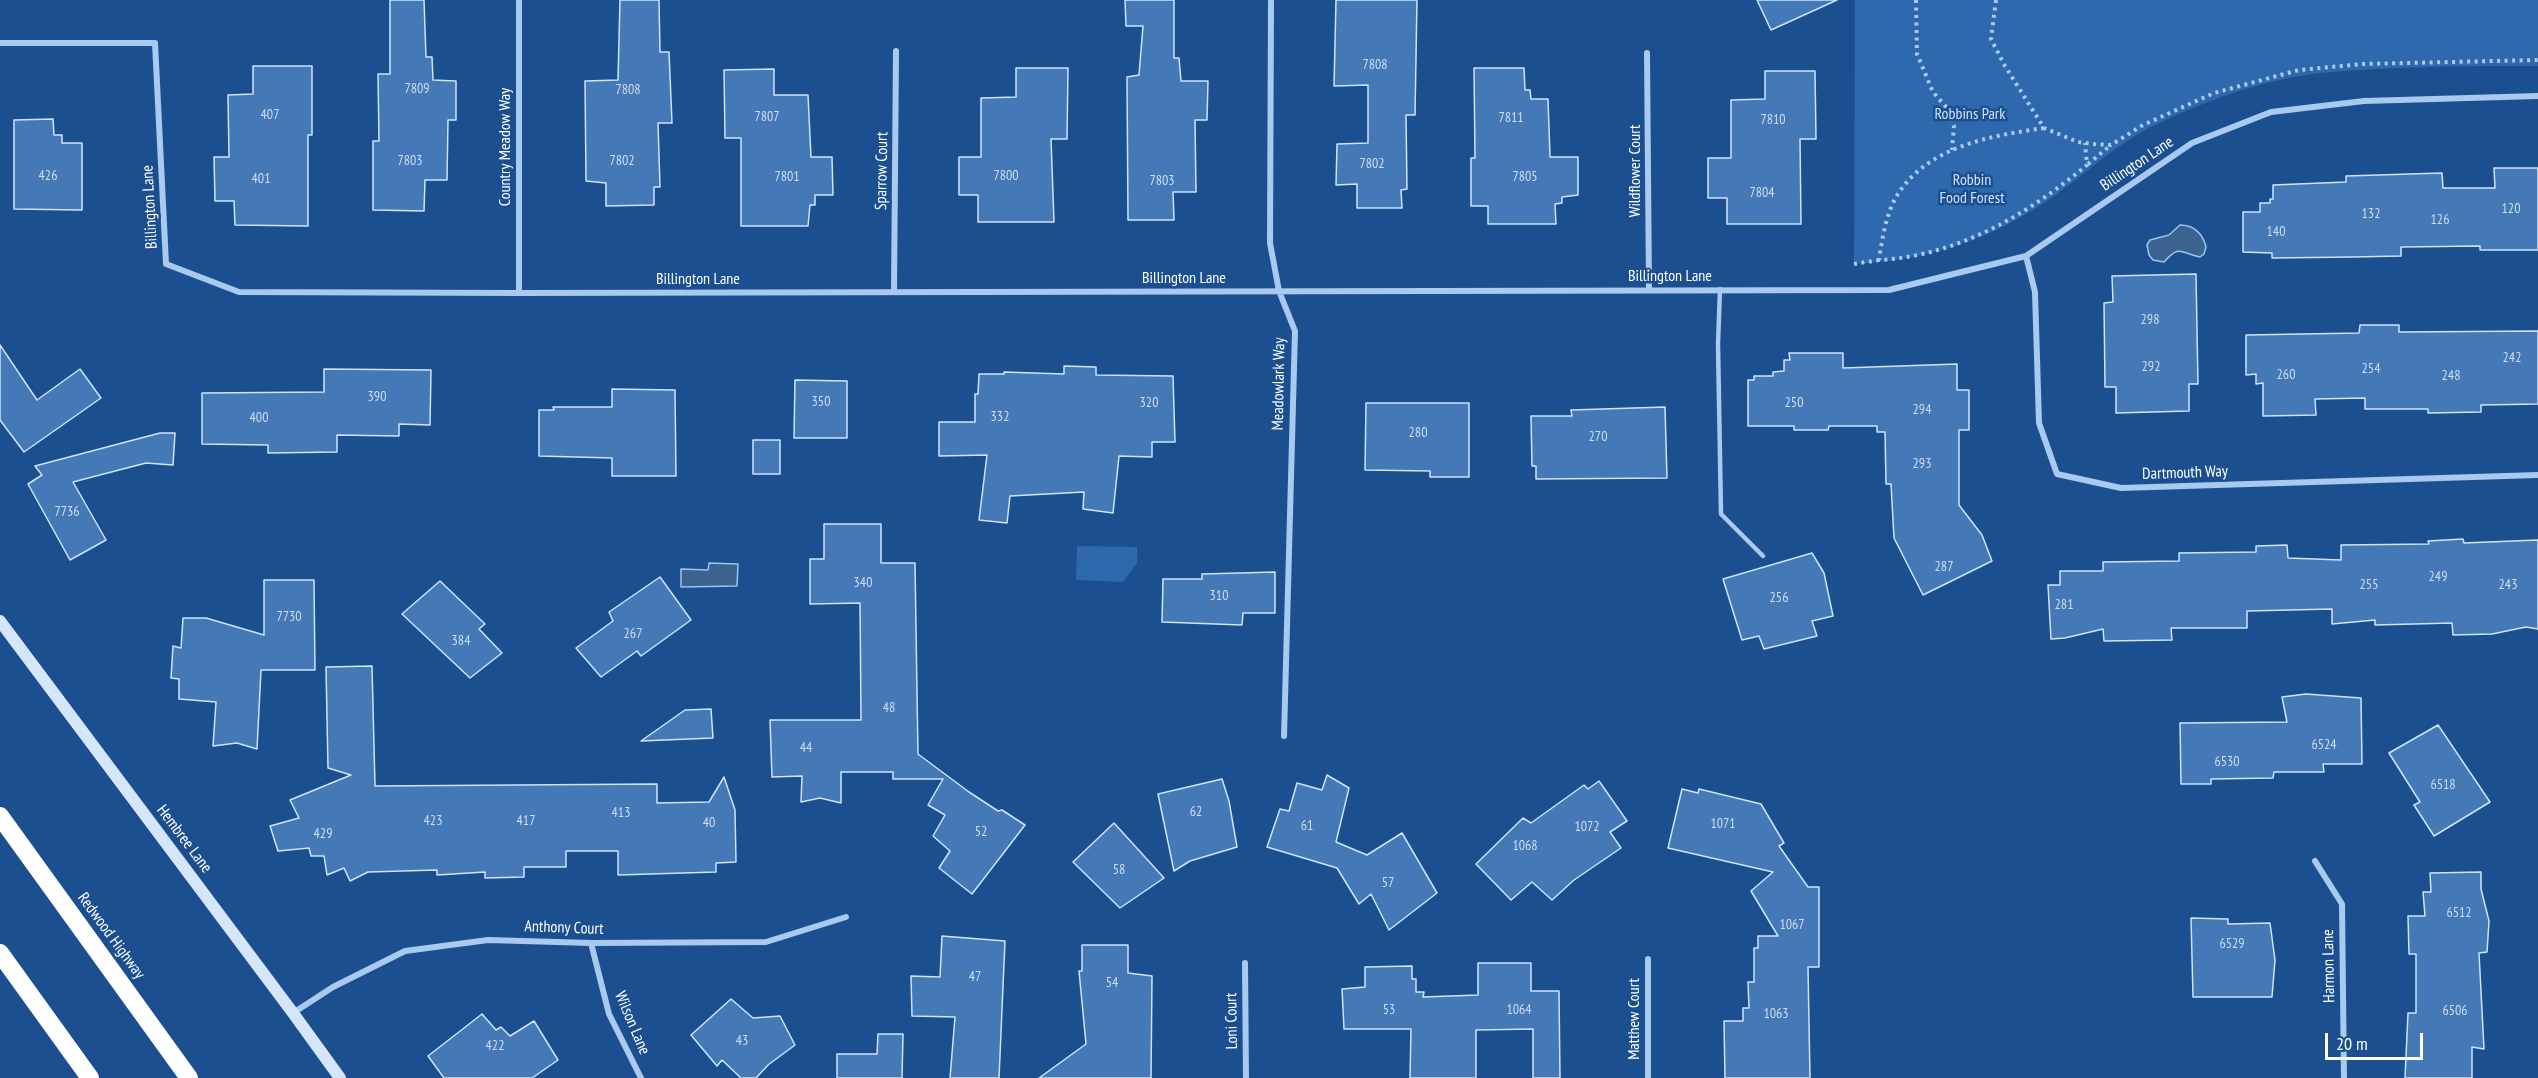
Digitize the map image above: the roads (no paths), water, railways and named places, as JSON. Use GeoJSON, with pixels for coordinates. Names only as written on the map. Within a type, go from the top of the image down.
{"type":"FeatureCollection","features":[{"type":"Feature","properties":{"kind":"highway","name":"Redwood Highway"},"geometry":{"type":"LineString","coordinates":[[0,816],[189,1078]]}},
{"type":"Feature","properties":{"kind":"highway"},"geometry":{"type":"LineString","coordinates":[[0,953],[90,1078]]}},
{"type":"Feature","properties":{"kind":"street","name":"Country Meadow Way"},"geometry":{"type":"LineString","coordinates":[[519,0],[519,293]]}},
{"type":"Feature","properties":{"kind":"street","name":"Meadowlark Way"},"geometry":{"type":"LineString","coordinates":[[1271,0],[1270,243],[1279,291],[1294,331],[1284,736]]}},
{"type":"Feature","properties":{"kind":"street","name":"Billington Lane"},"geometry":{"type":"LineString","coordinates":[[0,43],[155,43],[166,264],[239,292],[1889,290],[2026,256],[2192,142],[2271,112],[2364,101],[2538,96]]}},
{"type":"Feature","properties":{"kind":"street","name":"Sparrow Court"},"geometry":{"type":"LineString","coordinates":[[894,292],[896,51]]}},
{"type":"Feature","properties":{"kind":"street","name":"Wildflower Court"},"geometry":{"type":"LineString","coordinates":[[1647,53],[1649,289]]}},
{"type":"Feature","properties":{"kind":"street","name":"Dartmouth Way"},"geometry":{"type":"LineString","coordinates":[[2026,256],[2035,292],[2039,423],[2057,474],[2121,488],[2538,475]]}},
{"type":"Feature","properties":{"kind":"street","name":"Hembree Lane"},"geometry":{"type":"LineString","coordinates":[[0,621],[294,1012],[340,1078]]}},
{"type":"Feature","properties":{"kind":"street","name":"Harmon Lane"},"geometry":{"type":"LineString","coordinates":[[2315,861],[2342,904],[2344,1078]]}},
{"type":"Feature","properties":{"kind":"street","name":"Anthony Court"},"geometry":{"type":"LineString","coordinates":[[294,1012],[333,987],[405,951],[488,939],[591,943],[766,942],[846,917]]}},
{"type":"Feature","properties":{"kind":"street","name":"Wilson Lane"},"geometry":{"type":"LineString","coordinates":[[591,943],[609,1014],[642,1078]]}},
{"type":"Feature","properties":{"kind":"street","name":"Matthew Court"},"geometry":{"type":"LineString","coordinates":[[1648,959],[1648,1078]]}},
{"type":"Feature","properties":{"kind":"street","name":"Loni Court"},"geometry":{"type":"LineString","coordinates":[[1245,963],[1246,1078]]}},
{"type":"Feature","properties":{"kind":"lane"},"geometry":{"type":"LineString","coordinates":[[1720,289],[1718,344],[1721,514],[1763,556]]}},
{"type":"Feature","properties":{"kind":"park label","name":"Robbins Park"},"geometry":{"type":"Point","coordinates":[1970,114]}},
{"type":"Feature","properties":{"kind":"park label","name":"Robbin Food Forest"},"geometry":{"type":"Point","coordinates":[1972,189]}}]}
